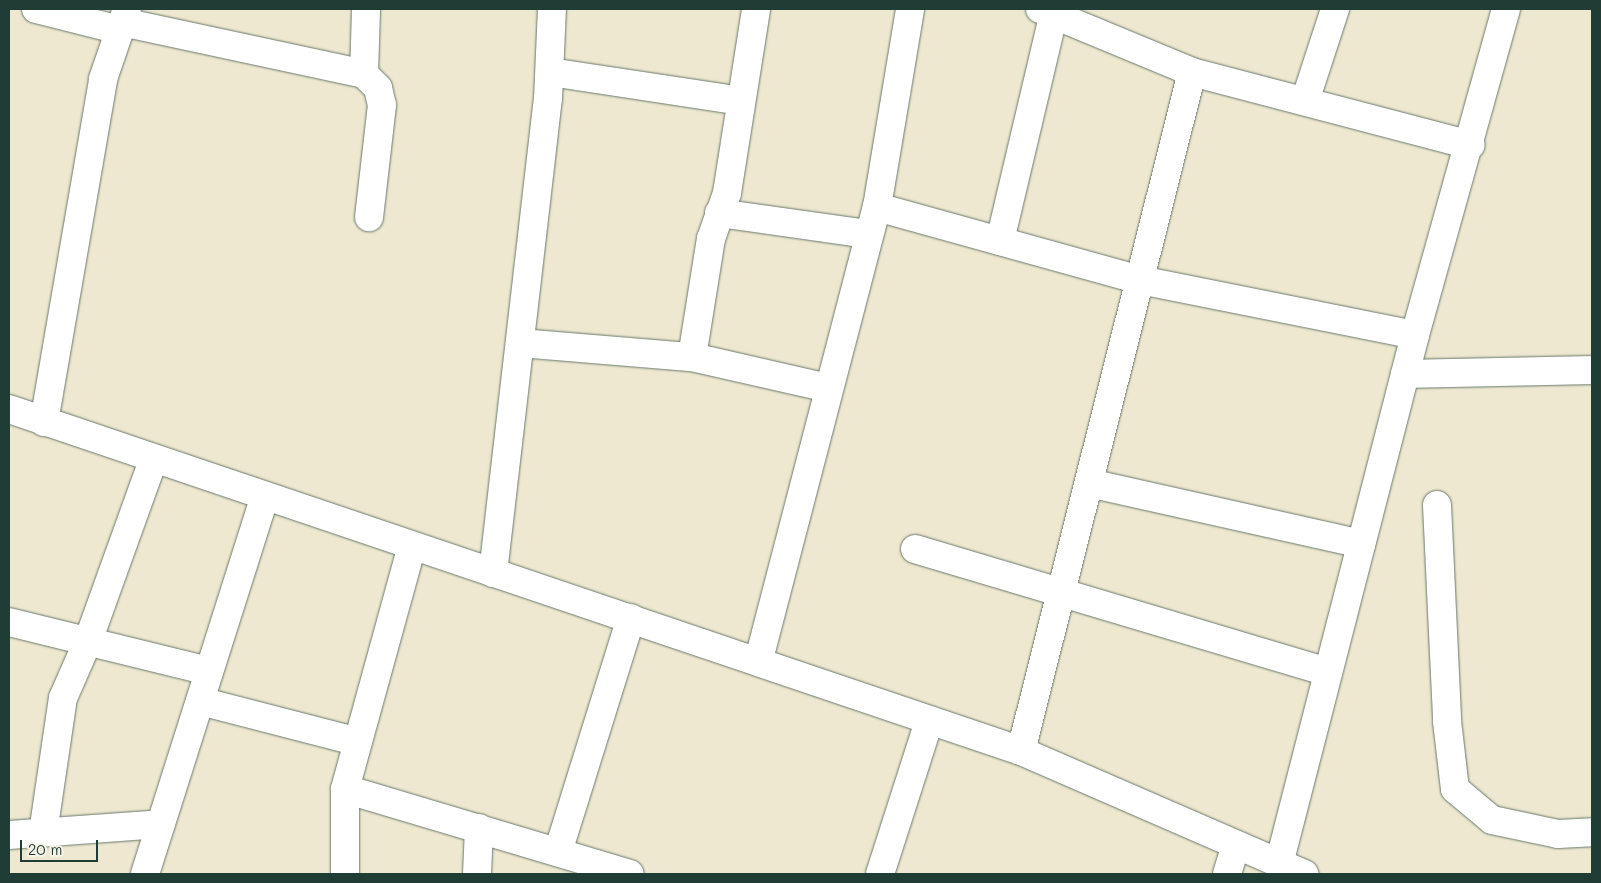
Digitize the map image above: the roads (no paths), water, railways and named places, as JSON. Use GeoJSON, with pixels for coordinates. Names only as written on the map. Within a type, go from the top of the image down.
{"type":"FeatureCollection","features":[{"type":"Feature","properties":{"kind":"street"},"geometry":{"type":"LineString","coordinates":[[36,9],[123,20],[364,74],[378,88],[382,105],[369,217]]}},
{"type":"Feature","properties":{"kind":"street"},"geometry":{"type":"LineString","coordinates":[[364,74],[366,9]]}},
{"type":"Feature","properties":{"kind":"street"},"geometry":{"type":"LineString","coordinates":[[493,573],[550,72],[552,9]]}},
{"type":"Feature","properties":{"kind":"street"},"geometry":{"type":"LineString","coordinates":[[692,356],[719,213],[727,193],[756,9]]}},
{"type":"Feature","properties":{"kind":"street"},"geometry":{"type":"LineString","coordinates":[[758,659],[877,207],[910,9]]}},
{"type":"Feature","properties":{"kind":"street"},"geometry":{"type":"LineString","coordinates":[[1305,101],[1335,9]]}},
{"type":"Feature","properties":{"kind":"street"},"geometry":{"type":"LineString","coordinates":[[1279,864],[1415,335],[1471,145],[1506,9]]}},
{"type":"Feature","properties":{"kind":"street"},"geometry":{"type":"LineString","coordinates":[[1000,241],[1049,11],[1192,72],[1471,145]]}},
{"type":"Feature","properties":{"kind":"street"},"geometry":{"type":"LineString","coordinates":[[44,422],[103,79],[123,20]]}},
{"type":"Feature","properties":{"kind":"street"},"geometry":{"type":"LineString","coordinates":[[550,72],[741,101]]}},
{"type":"Feature","properties":{"kind":"street"},"geometry":{"type":"LineString","coordinates":[[1021,751],[1192,72]]}},
{"type":"Feature","properties":{"kind":"street"},"geometry":{"type":"LineString","coordinates":[[877,207],[1140,280],[1415,335]]}},
{"type":"Feature","properties":{"kind":"street"},"geometry":{"type":"LineString","coordinates":[[719,213],[869,234]]}},
{"type":"Feature","properties":{"kind":"street"},"geometry":{"type":"LineString","coordinates":[[520,343],[692,356],[828,388]]}},
{"type":"Feature","properties":{"kind":"street"},"geometry":{"type":"LineString","coordinates":[[1405,374],[1592,370]]}},
{"type":"Feature","properties":{"kind":"street"},"geometry":{"type":"LineString","coordinates":[[9,409],[264,499],[758,659],[929,721],[1021,751],[1304,874]]}},
{"type":"Feature","properties":{"kind":"street"},"geometry":{"type":"LineString","coordinates":[[43,833],[62,698],[88,642],[153,460]]}},
{"type":"Feature","properties":{"kind":"street"},"geometry":{"type":"LineString","coordinates":[[1089,483],[1361,544]]}},
{"type":"Feature","properties":{"kind":"street"},"geometry":{"type":"LineString","coordinates":[[145,874],[264,499]]}},
{"type":"Feature","properties":{"kind":"street"},"geometry":{"type":"LineString","coordinates":[[1437,504],[1447,722],[1455,789],[1492,820],[1558,834],[1592,832]]}},
{"type":"Feature","properties":{"kind":"street"},"geometry":{"type":"LineString","coordinates":[[345,874],[345,789],[412,546]]}},
{"type":"Feature","properties":{"kind":"street"},"geometry":{"type":"LineString","coordinates":[[915,549],[1060,595],[1328,672]]}},
{"type":"Feature","properties":{"kind":"street"},"geometry":{"type":"LineString","coordinates":[[558,852],[631,618]]}},
{"type":"Feature","properties":{"kind":"street"},"geometry":{"type":"LineString","coordinates":[[9,622],[209,671]]}},
{"type":"Feature","properties":{"kind":"street"},"geometry":{"type":"LineString","coordinates":[[200,701],[358,742]]}},
{"type":"Feature","properties":{"kind":"street"},"geometry":{"type":"LineString","coordinates":[[880,874],[929,721]]}},
{"type":"Feature","properties":{"kind":"street"},"geometry":{"type":"LineString","coordinates":[[345,789],[630,874]]}},
{"type":"Feature","properties":{"kind":"street"},"geometry":{"type":"LineString","coordinates":[[9,835],[161,824]]}},
{"type":"Feature","properties":{"kind":"street"},"geometry":{"type":"LineString","coordinates":[[476,874],[478,828]]}},
{"type":"Feature","properties":{"kind":"street"},"geometry":{"type":"LineString","coordinates":[[1227,874],[1236,845]]}}]}
